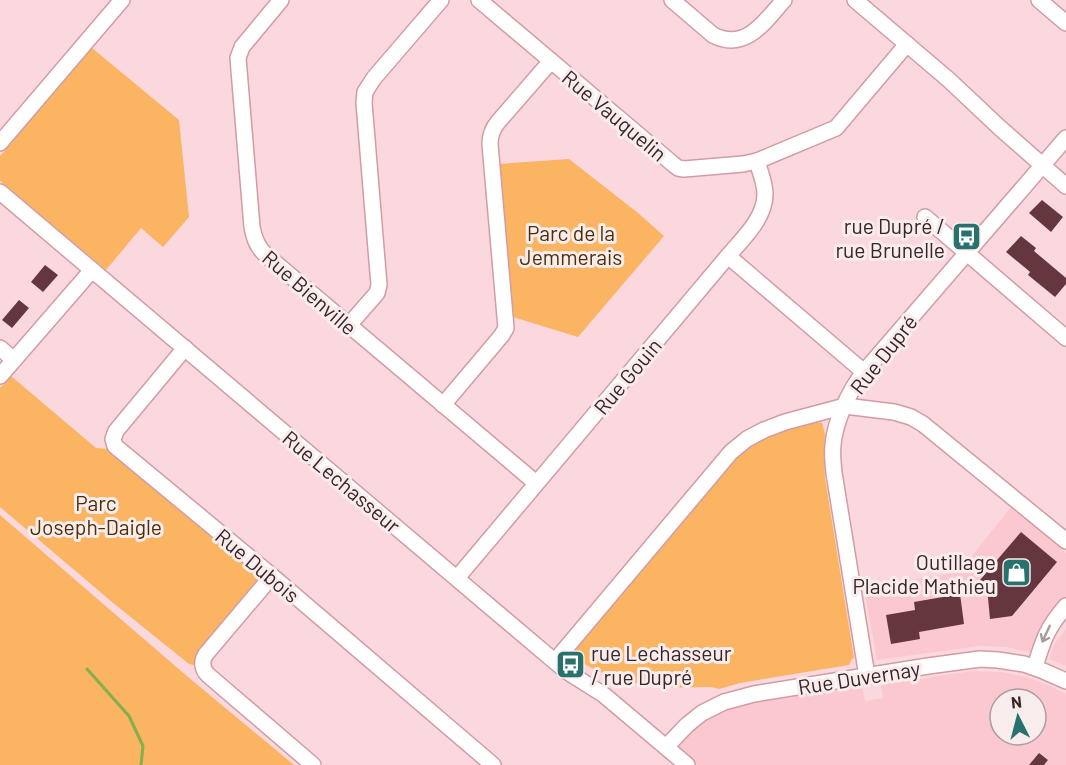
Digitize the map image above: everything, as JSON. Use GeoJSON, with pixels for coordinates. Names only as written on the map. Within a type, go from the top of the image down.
{"type":"FeatureCollection","features":[{"type":"Feature","properties":{"kind":"street"},"geometry":{"type":"LineString","coordinates":[[0,143],[122,0]]}},
{"type":"Feature","properties":{"kind":"street","name":"Rue Bienville"},"geometry":{"type":"LineString","coordinates":[[281,0],[242,47],[238,58],[253,234],[256,242],[263,252],[536,483]]}},
{"type":"Feature","properties":{"kind":"street"},"geometry":{"type":"LineString","coordinates":[[349,325],[375,296],[379,285],[364,103],[366,92],[374,78],[441,0]]}},
{"type":"Feature","properties":{"kind":"street","name":"Rue Vauquelin"},"geometry":{"type":"LineString","coordinates":[[479,0],[678,168],[684,170],[757,161],[836,128],[907,44]]}},
{"type":"Feature","properties":{"kind":"street"},"geometry":{"type":"LineString","coordinates":[[672,0],[713,35],[734,40],[754,32],[784,0]]}},
{"type":"Feature","properties":{"kind":"street"},"geometry":{"type":"LineString","coordinates":[[855,0],[949,80],[1066,186]]}},
{"type":"Feature","properties":{"kind":"street"},"geometry":{"type":"LineString","coordinates":[[1039,0],[1066,23]]}},
{"type":"Feature","properties":{"kind":"street"},"geometry":{"type":"LineString","coordinates":[[443,405],[505,330],[491,136],[493,128],[550,60]]}},
{"type":"Feature","properties":{"kind":"street","name":"Rue Dupré"},"geometry":{"type":"LineString","coordinates":[[555,661],[731,452],[747,439],[764,430],[845,406],[854,384],[1066,138]]}},
{"type":"Feature","properties":{"kind":"street","name":"Rue Gouin"},"geometry":{"type":"LineString","coordinates":[[457,578],[756,221],[765,198],[757,161]]}},
{"type":"Feature","properties":{"kind":"street","name":"Rue Lechasseur"},"geometry":{"type":"LineString","coordinates":[[0,192],[555,661],[604,695],[687,765]]}},
{"type":"Feature","properties":{"kind":"street"},"geometry":{"type":"LineString","coordinates":[[925,217],[1066,338]]}},
{"type":"Feature","properties":{"kind":"street"},"geometry":{"type":"LineString","coordinates":[[728,256],[864,372]]}},
{"type":"Feature","properties":{"kind":"street"},"geometry":{"type":"LineString","coordinates":[[0,376],[92,270]]}},
{"type":"Feature","properties":{"kind":"street"},"geometry":{"type":"LineString","coordinates":[[0,348],[14,360]]}},
{"type":"Feature","properties":{"kind":"street","name":"Rue Dubois"},"geometry":{"type":"LineString","coordinates":[[185,348],[116,431],[113,436],[114,444],[493,765]]}},
{"type":"Feature","properties":{"kind":"street"},"geometry":{"type":"LineString","coordinates":[[867,676],[834,473],[834,435],[845,406],[894,412],[911,417],[1066,541]]}},
{"type":"Feature","properties":{"kind":"street"},"geometry":{"type":"LineString","coordinates":[[272,576],[206,654],[203,659],[204,671],[313,765]]}},
{"type":"Feature","properties":{"kind":"street"},"geometry":{"type":"LineString","coordinates":[[1035,667],[1049,628],[1066,606]]}},
{"type":"Feature","properties":{"kind":"street","name":"Rue Duvernay"},"geometry":{"type":"LineString","coordinates":[[666,747],[695,717],[723,702],[754,694],[980,659],[1035,667],[1066,681]]}},
{"type":"Feature","properties":{"kind":"shaded area"},"geometry":{"type":"Polygon","coordinates":[[[1011,507],[1066,553],[1066,599],[1053,614],[1034,653],[1006,647],[979,646],[877,660],[864,587],[959,572],[1011,507]]]}},
{"type":"Feature","properties":{"kind":"shaded area"},"geometry":{"type":"Polygon","coordinates":[[[1066,629],[1066,666],[1049,659],[1055,643],[1066,629]]]}},
{"type":"Feature","properties":{"kind":"shaded area"},"geometry":{"type":"Polygon","coordinates":[[[972,671],[1001,672],[1026,677],[1048,685],[1066,694],[1066,765],[698,765],[678,746],[701,721],[740,703],[857,684],[863,689],[865,701],[883,698],[881,685],[972,671]]]}},
{"type":"Feature","properties":{"kind":"green space"},"geometry":{"type":"Polygon","coordinates":[[[92,48],[179,120],[189,217],[163,247],[141,228],[106,270],[0,181],[0,156],[92,48]]]}},
{"type":"Feature","properties":{"kind":"green space","name":"Parc de la Jemmerais"},"geometry":{"type":"Polygon","coordinates":[[[569,159],[664,236],[578,337],[513,317],[499,164],[569,159]]]}},
{"type":"Feature","properties":{"kind":"green space","name":"Parc Joseph-Daigle"},"geometry":{"type":"Polygon","coordinates":[[[11,376],[96,448],[109,449],[248,567],[259,573],[259,580],[197,654],[194,665],[189,664],[112,602],[0,507],[0,388],[11,376]]]}},
{"type":"Feature","properties":{"kind":"green space"},"geometry":{"type":"Polygon","coordinates":[[[817,422],[822,423],[825,434],[825,478],[854,658],[849,665],[740,683],[719,689],[639,684],[591,668],[570,655],[738,457],[765,438],[817,422]]]}},
{"type":"Feature","properties":{"kind":"green space"},"geometry":{"type":"Polygon","coordinates":[[[0,515],[188,677],[294,765],[0,765],[0,515]]]}},
{"type":"Feature","properties":{"kind":"building"},"geometry":{"type":"Polygon","coordinates":[[[1042,200],[1063,217],[1051,232],[1029,213],[1042,200]]]}},
{"type":"Feature","properties":{"kind":"building"},"geometry":{"type":"Polygon","coordinates":[[[1021,236],[1036,248],[1034,251],[1066,278],[1066,284],[1055,297],[1028,275],[1030,272],[1006,252],[1021,236]]]}},
{"type":"Feature","properties":{"kind":"building"},"geometry":{"type":"Polygon","coordinates":[[[45,265],[58,275],[43,292],[31,282],[45,265]]]}},
{"type":"Feature","properties":{"kind":"building"},"geometry":{"type":"Polygon","coordinates":[[[19,300],[29,308],[12,328],[2,320],[19,300]]]}},
{"type":"Feature","properties":{"kind":"building","name":"Outillage Placide Mathieu"},"geometry":{"type":"Polygon","coordinates":[[[1021,532],[1057,562],[1012,616],[990,619],[987,587],[980,580],[1021,532]]]}},
{"type":"Feature","properties":{"kind":"building"},"geometry":{"type":"Polygon","coordinates":[[[960,594],[964,624],[919,632],[920,639],[891,644],[886,615],[915,610],[914,602],[960,594]]]}},
{"type":"Feature","properties":{"kind":"building"},"geometry":{"type":"Polygon","coordinates":[[[1039,753],[1048,760],[1044,765],[1029,765],[1039,753]]]}},
{"type":"Feature","properties":{"kind":"waterway"},"geometry":{"type":"LineString","coordinates":[[87,669],[129,716],[143,746],[141,765]]}},
{"type":"Feature","properties":{"kind":"place","name":"rue Dupré / rue Brunelle"},"geometry":{"type":"Point","coordinates":[966,237]}},
{"type":"Feature","properties":{"kind":"place","name":"Outillage Placide Mathieu"},"geometry":{"type":"Point","coordinates":[1017,573]}},
{"type":"Feature","properties":{"kind":"place","name":"rue Lechasseur / rue Dupré"},"geometry":{"type":"Point","coordinates":[570,664]}}]}
